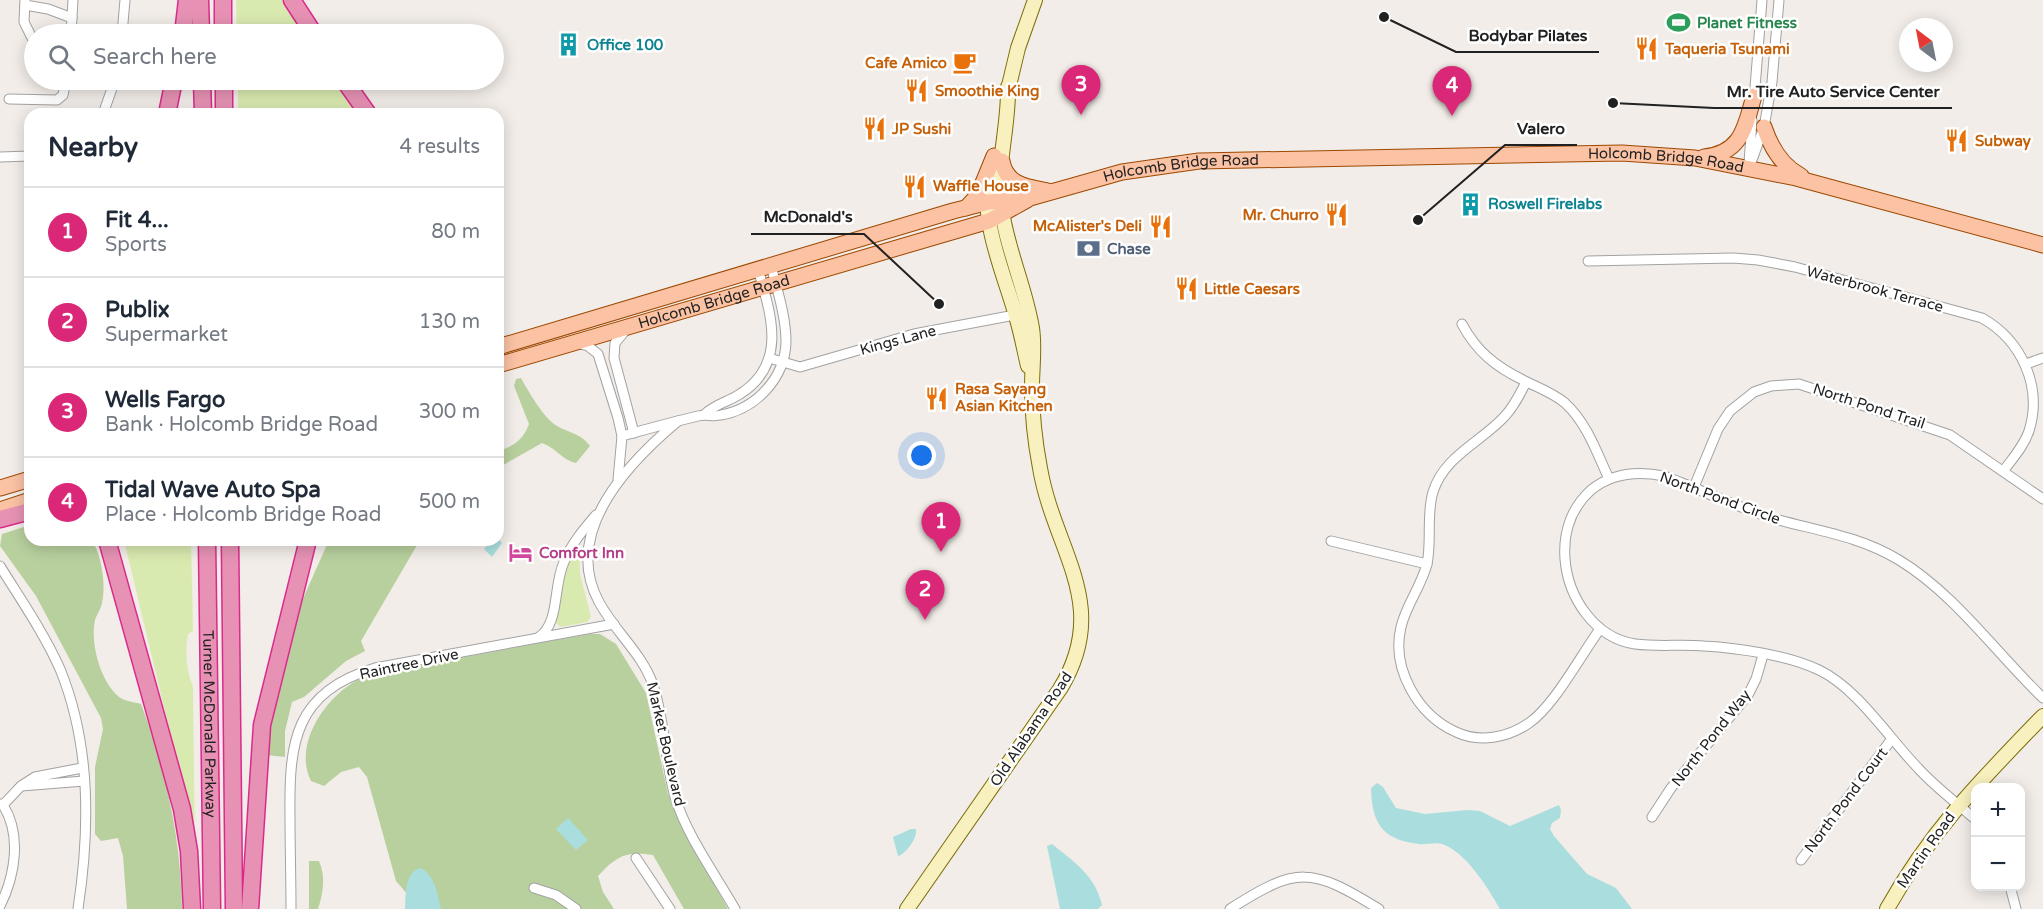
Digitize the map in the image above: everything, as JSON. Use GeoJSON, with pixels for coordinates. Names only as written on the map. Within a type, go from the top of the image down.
{"type":"FeatureCollection","features":[{"type":"Feature","properties":{"kind":"highway"},"geometry":{"type":"LineString","coordinates":[[184,24],[187,0]]}},
{"type":"Feature","properties":{"kind":"highway"},"geometry":{"type":"LineString","coordinates":[[200,0],[201,24]]}},
{"type":"Feature","properties":{"kind":"highway"},"geometry":{"type":"LineString","coordinates":[[223,0],[223,24]]}},
{"type":"Feature","properties":{"kind":"highway"},"geometry":{"type":"LineString","coordinates":[[292,0],[308,24]]}},
{"type":"Feature","properties":{"kind":"highway"},"geometry":{"type":"LineString","coordinates":[[168,108],[172,90]]}},
{"type":"Feature","properties":{"kind":"highway"},"geometry":{"type":"LineString","coordinates":[[202,90],[203,108]]}},
{"type":"Feature","properties":{"kind":"highway"},"geometry":{"type":"LineString","coordinates":[[224,90],[224,108]]}},
{"type":"Feature","properties":{"kind":"highway"},"geometry":{"type":"LineString","coordinates":[[351,90],[364,108]]}},
{"type":"Feature","properties":{"kind":"highway"},"geometry":{"type":"LineString","coordinates":[[0,519],[24,513]]}},
{"type":"Feature","properties":{"kind":"highway"},"geometry":{"type":"LineString","coordinates":[[109,546],[154,702],[185,822],[192,909]]}},
{"type":"Feature","properties":{"kind":"highway"},"geometry":{"type":"LineString","coordinates":[[120,546],[154,702]]}},
{"type":"Feature","properties":{"kind":"highway","name":"Turner McDonald Parkway"},"geometry":{"type":"LineString","coordinates":[[207,546],[212,909]]}},
{"type":"Feature","properties":{"kind":"highway","name":"Turner McDonald Parkway"},"geometry":{"type":"LineString","coordinates":[[230,546],[234,909]]}},
{"type":"Feature","properties":{"kind":"highway"},"geometry":{"type":"LineString","coordinates":[[250,909],[262,725],[307,546]]}},
{"type":"Feature","properties":{"kind":"main road"},"geometry":{"type":"LineString","coordinates":[[1695,158],[1719,155],[1743,136],[1754,96]]}},
{"type":"Feature","properties":{"kind":"main road"},"geometry":{"type":"LineString","coordinates":[[1764,127],[1780,159],[1794,172],[1812,182]]}},
{"type":"Feature","properties":{"kind":"main road","name":"Holcomb Bridge Road"},"geometry":{"type":"LineString","coordinates":[[504,363],[769,286],[1050,191],[1139,169],[1221,160],[1570,152],[1637,153],[1695,158],[1812,182],[2043,244]]}},
{"type":"Feature","properties":{"kind":"main road"},"geometry":{"type":"LineString","coordinates":[[998,158],[1013,181],[1050,191]]}},
{"type":"Feature","properties":{"kind":"main road"},"geometry":{"type":"LineString","coordinates":[[966,208],[978,195],[998,158]]}},
{"type":"Feature","properties":{"kind":"main road","name":"Holcomb Bridge Road"},"geometry":{"type":"LineString","coordinates":[[504,345],[966,208],[995,210]]}},
{"type":"Feature","properties":{"kind":"main road"},"geometry":{"type":"LineString","coordinates":[[0,488],[24,481]]}},
{"type":"Feature","properties":{"kind":"main road"},"geometry":{"type":"LineString","coordinates":[[0,510],[24,503]]}},
{"type":"Feature","properties":{"kind":"street"},"geometry":{"type":"LineString","coordinates":[[72,24],[74,0]]}},
{"type":"Feature","properties":{"kind":"street"},"geometry":{"type":"LineString","coordinates":[[123,24],[125,0]]}},
{"type":"Feature","properties":{"kind":"street","name":"Old Alabama Road"},"geometry":{"type":"LineString","coordinates":[[907,909],[1070,674],[1080,642],[1081,595],[1042,482],[1032,388],[1034,345],[1022,313],[995,210],[998,158],[1008,87],[1018,48],[1035,0]]}},
{"type":"Feature","properties":{"kind":"street"},"geometry":{"type":"LineString","coordinates":[[1749,168],[1748,150],[1762,0]]}},
{"type":"Feature","properties":{"kind":"street"},"geometry":{"type":"LineString","coordinates":[[1749,168],[1764,127],[1772,82],[1779,0]]}},
{"type":"Feature","properties":{"kind":"street"},"geometry":{"type":"LineString","coordinates":[[25,24],[25,2],[72,18]]}},
{"type":"Feature","properties":{"kind":"street"},"geometry":{"type":"LineString","coordinates":[[9,99],[57,100],[63,95],[64,90]]}},
{"type":"Feature","properties":{"kind":"street"},"geometry":{"type":"LineString","coordinates":[[106,108],[112,90]]}},
{"type":"Feature","properties":{"kind":"street"},"geometry":{"type":"LineString","coordinates":[[0,157],[24,155]]}},
{"type":"Feature","properties":{"kind":"street","name":"Waterbrook Terrace"},"geometry":{"type":"LineString","coordinates":[[1588,261],[1733,258],[1795,267],[1982,318],[2007,336],[2026,364],[2034,394],[2032,420],[2024,444],[2004,470]]}},
{"type":"Feature","properties":{"kind":"street","name":"Market Boulevard"},"geometry":{"type":"LineString","coordinates":[[618,482],[622,436],[705,414],[719,416],[749,404],[769,387],[783,364],[785,326],[764,267]]}},
{"type":"Feature","properties":{"kind":"street","name":"Market Boulevard"},"geometry":{"type":"LineString","coordinates":[[705,414],[713,406],[741,394],[749,387],[769,358],[772,328],[769,286]]}},
{"type":"Feature","properties":{"kind":"street","name":"Kings Lane"},"geometry":{"type":"LineString","coordinates":[[769,358],[783,364],[800,367],[914,334],[1022,313]]}},
{"type":"Feature","properties":{"kind":"street"},"geometry":{"type":"LineString","coordinates":[[1462,324],[1473,345],[1496,367],[1554,395],[1574,412],[1586,430],[1609,479]]}},
{"type":"Feature","properties":{"kind":"street"},"geometry":{"type":"LineString","coordinates":[[629,328],[619,336],[614,350],[634,433]]}},
{"type":"Feature","properties":{"kind":"street"},"geometry":{"type":"LineString","coordinates":[[577,343],[594,350],[601,361],[622,436]]}},
{"type":"Feature","properties":{"kind":"street"},"geometry":{"type":"LineString","coordinates":[[2026,364],[2043,358]]}},
{"type":"Feature","properties":{"kind":"street"},"geometry":{"type":"LineString","coordinates":[[1526,382],[1505,416],[1454,458],[1439,478],[1431,503],[1427,564],[1419,588],[1401,626],[1400,660],[1406,680],[1423,708],[1438,723],[1458,734],[1476,738],[1494,738],[1514,732],[1530,723],[1545,707],[1600,629]]}},
{"type":"Feature","properties":{"kind":"street","name":"North Pond Trail"},"geometry":{"type":"LineString","coordinates":[[1695,488],[1718,429],[1730,411],[1754,392],[1786,384],[1812,387],[1931,427],[1967,445],[2043,499]]}},
{"type":"Feature","properties":{"kind":"street","name":"Market Boulevard"},"geometry":{"type":"LineString","coordinates":[[678,421],[652,444],[618,482],[603,506],[590,541],[589,564],[598,602],[639,656],[649,675],[659,710],[676,800],[735,909]]}},
{"type":"Feature","properties":{"kind":"street","name":"North Pond Circle"},"geometry":{"type":"LineString","coordinates":[[1971,816],[1921,771],[1849,691],[1832,677],[1802,663],[1705,646],[1636,644],[1600,629],[1586,614],[1574,594],[1566,564],[1564,545],[1568,524],[1577,506],[1591,490],[1609,479],[1629,473],[1648,472],[1777,520],[1846,536],[1899,560],[1949,600],[2043,698]]}},
{"type":"Feature","properties":{"kind":"street"},"geometry":{"type":"LineString","coordinates":[[537,638],[550,628],[556,586],[564,561],[581,533],[603,506]]}},
{"type":"Feature","properties":{"kind":"street"},"geometry":{"type":"LineString","coordinates":[[1331,541],[1427,564]]}},
{"type":"Feature","properties":{"kind":"street"},"geometry":{"type":"LineString","coordinates":[[0,566],[43,636],[59,669],[76,721],[84,781],[86,839],[78,909]]}},
{"type":"Feature","properties":{"kind":"street","name":"Raintree Drive"},"geometry":{"type":"LineString","coordinates":[[291,909],[291,761],[298,730],[315,703],[340,683],[368,670],[614,624]]}},
{"type":"Feature","properties":{"kind":"street","name":"North Pond Way"},"geometry":{"type":"LineString","coordinates":[[1652,817],[1671,788],[1748,695],[1756,679],[1763,655]]}},
{"type":"Feature","properties":{"kind":"street","name":"Martin Road"},"geometry":{"type":"LineString","coordinates":[[1887,909],[1929,840],[1958,804],[2043,716]]}},
{"type":"Feature","properties":{"kind":"street","name":"North Pond Court"},"geometry":{"type":"LineString","coordinates":[[1801,860],[1891,740]]}},
{"type":"Feature","properties":{"kind":"street"},"geometry":{"type":"LineString","coordinates":[[0,906],[9,888],[16,845],[2,805],[21,786],[35,777],[82,768]]}},
{"type":"Feature","properties":{"kind":"street"},"geometry":{"type":"LineString","coordinates":[[58,773],[58,784]]}},
{"type":"Feature","properties":{"kind":"street"},"geometry":{"type":"LineString","coordinates":[[21,786],[84,781]]}},
{"type":"Feature","properties":{"kind":"street"},"geometry":{"type":"LineString","coordinates":[[636,858],[670,909]]}},
{"type":"Feature","properties":{"kind":"street"},"geometry":{"type":"LineString","coordinates":[[1230,909],[1243,905],[1270,884],[1287,878],[1307,876],[1325,879],[1341,886],[1379,909]]}},
{"type":"Feature","properties":{"kind":"street"},"geometry":{"type":"LineString","coordinates":[[534,888],[556,895],[576,909]]}},
{"type":"Feature","properties":{"kind":"street"},"geometry":{"type":"LineString","coordinates":[[2011,891],[2015,909]]}},
{"type":"Feature","properties":{"kind":"green space"},"geometry":{"type":"Polygon","coordinates":[[[236,0],[287,0],[303,24],[237,24],[236,0]]]}},
{"type":"Feature","properties":{"kind":"green space"},"geometry":{"type":"Polygon","coordinates":[[[238,90],[347,90],[359,108],[238,108],[238,90]]]}},
{"type":"Feature","properties":{"kind":"green space"},"geometry":{"type":"Polygon","coordinates":[[[521,378],[536,403],[554,424],[578,435],[590,446],[576,463],[542,443],[504,465],[504,449],[517,442],[529,424],[514,386],[516,379],[521,378]]]}},
{"type":"Feature","properties":{"kind":"green space"},"geometry":{"type":"Polygon","coordinates":[[[24,527],[24,546],[95,546],[101,562],[104,588],[95,620],[95,650],[102,672],[112,690],[121,698],[141,704],[150,729],[165,779],[175,831],[182,909],[127,909],[123,856],[118,838],[101,841],[95,834],[95,767],[103,729],[101,718],[36,596],[0,546],[2,534],[24,527]]]}},
{"type":"Feature","properties":{"kind":"green space"},"geometry":{"type":"Polygon","coordinates":[[[576,545],[579,548],[580,574],[591,617],[587,622],[561,627],[556,623],[556,602],[564,573],[576,545]]]}},
{"type":"Feature","properties":{"kind":"green space"},"geometry":{"type":"Polygon","coordinates":[[[125,546],[191,546],[193,631],[188,634],[186,654],[193,687],[195,859],[184,791],[125,546]]]}},
{"type":"Feature","properties":{"kind":"green space"},"geometry":{"type":"Polygon","coordinates":[[[326,546],[416,546],[361,641],[365,651],[346,661],[304,697],[292,702],[285,731],[285,757],[266,755],[273,697],[294,619],[326,546]]]}},
{"type":"Feature","properties":{"kind":"green space"},"geometry":{"type":"Polygon","coordinates":[[[600,634],[616,644],[646,693],[668,794],[689,840],[728,909],[684,909],[653,855],[635,854],[622,856],[598,876],[603,892],[614,909],[420,909],[396,881],[367,777],[359,767],[341,772],[324,786],[311,781],[306,766],[306,751],[317,720],[338,694],[364,677],[385,671],[600,634]]]}},
{"type":"Feature","properties":{"kind":"green space"},"geometry":{"type":"Polygon","coordinates":[[[309,861],[319,861],[322,873],[322,891],[318,909],[309,909],[309,861]]]}},
{"type":"Feature","properties":{"kind":"water"},"geometry":{"type":"Polygon","coordinates":[[[487,546],[500,546],[492,557],[484,549],[487,546]]]}},
{"type":"Feature","properties":{"kind":"water"},"geometry":{"type":"Polygon","coordinates":[[[1377,783],[1383,787],[1396,808],[1425,814],[1480,811],[1510,826],[1559,805],[1560,818],[1552,823],[1550,829],[1554,836],[1587,874],[1616,888],[1632,909],[1500,909],[1476,872],[1451,848],[1439,843],[1406,842],[1387,833],[1381,827],[1372,800],[1371,788],[1377,783]]]}},
{"type":"Feature","properties":{"kind":"water"},"geometry":{"type":"Polygon","coordinates":[[[568,818],[588,840],[576,850],[556,829],[568,818]]]}},
{"type":"Feature","properties":{"kind":"water"},"geometry":{"type":"Polygon","coordinates":[[[916,829],[913,841],[908,849],[898,856],[893,837],[916,829]]]}},
{"type":"Feature","properties":{"kind":"water"},"geometry":{"type":"Polygon","coordinates":[[[1052,844],[1089,877],[1102,905],[1098,909],[1060,909],[1047,846],[1052,844]]]}},
{"type":"Feature","properties":{"kind":"water"},"geometry":{"type":"Polygon","coordinates":[[[419,868],[432,879],[441,909],[405,909],[408,880],[419,868]]]}},
{"type":"Feature","properties":{"kind":"place","name":"Bodybar Pilates"},"geometry":{"type":"Point","coordinates":[1384,17]}},
{"type":"Feature","properties":{"kind":"place","name":"Planet Fitness"},"geometry":{"type":"Point","coordinates":[1679,23]}},
{"type":"Feature","properties":{"kind":"place","name":"Office 100"},"geometry":{"type":"Point","coordinates":[569,45]}},
{"type":"Feature","properties":{"kind":"place","name":"Taqueria Tsunami"},"geometry":{"type":"Point","coordinates":[1647,49]}},
{"type":"Feature","properties":{"kind":"place","name":"Cafe Amico"},"geometry":{"type":"Point","coordinates":[965,63]}},
{"type":"Feature","properties":{"kind":"place","name":"Smoothie King"},"geometry":{"type":"Point","coordinates":[917,91]}},
{"type":"Feature","properties":{"kind":"place","name":"Mr. Tire Auto Service Center"},"geometry":{"type":"Point","coordinates":[1613,103]}},
{"type":"Feature","properties":{"kind":"place","name":"Wells Fargo"},"geometry":{"type":"Point","coordinates":[1081,115]}},
{"type":"Feature","properties":{"kind":"place","name":"Tidal Wave Auto Spa"},"geometry":{"type":"Point","coordinates":[1452,116]}},
{"type":"Feature","properties":{"kind":"place","name":"JP Sushi"},"geometry":{"type":"Point","coordinates":[874,129]}},
{"type":"Feature","properties":{"kind":"place","name":"Subway"},"geometry":{"type":"Point","coordinates":[1957,141]}},
{"type":"Feature","properties":{"kind":"place","name":"Waffle House"},"geometry":{"type":"Point","coordinates":[915,186]}},
{"type":"Feature","properties":{"kind":"place","name":"Roswell Firelabs"},"geometry":{"type":"Point","coordinates":[1470,204]}},
{"type":"Feature","properties":{"kind":"place","name":"Mr. Churro"},"geometry":{"type":"Point","coordinates":[1337,215]}},
{"type":"Feature","properties":{"kind":"place","name":"Valero"},"geometry":{"type":"Point","coordinates":[1418,220]}},
{"type":"Feature","properties":{"kind":"place","name":"McAlister's Deli"},"geometry":{"type":"Point","coordinates":[1160,226]}},
{"type":"Feature","properties":{"kind":"place","name":"Chase"},"geometry":{"type":"Point","coordinates":[1089,249]}},
{"type":"Feature","properties":{"kind":"place","name":"Little Caesars"},"geometry":{"type":"Point","coordinates":[1186,289]}},
{"type":"Feature","properties":{"kind":"place","name":"McDonald's"},"geometry":{"type":"Point","coordinates":[939,304]}},
{"type":"Feature","properties":{"kind":"place","name":"Rasa Sayang Asian Kitchen"},"geometry":{"type":"Point","coordinates":[937,398]}},
{"type":"Feature","properties":{"kind":"place","name":"Fit 4..."},"geometry":{"type":"Point","coordinates":[941,552]}},
{"type":"Feature","properties":{"kind":"place","name":"Comfort Inn"},"geometry":{"type":"Point","coordinates":[521,553]}},
{"type":"Feature","properties":{"kind":"place","name":"Publix"},"geometry":{"type":"Point","coordinates":[925,620]}}]}
